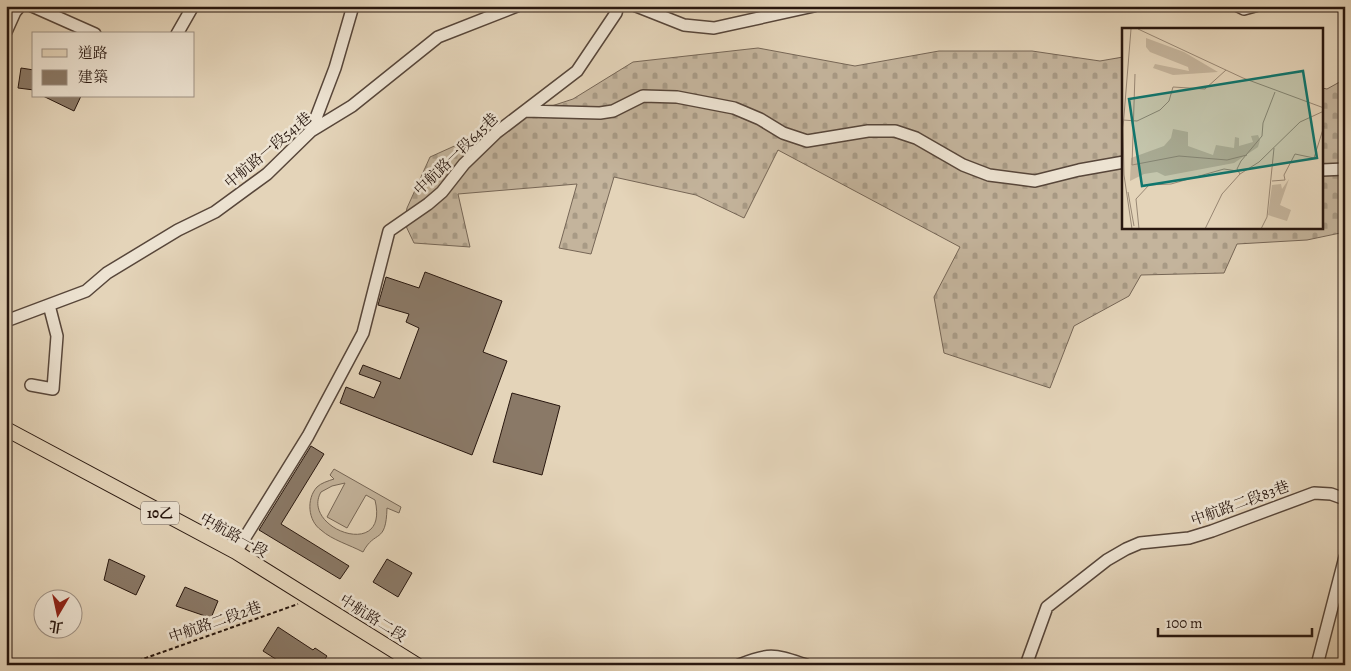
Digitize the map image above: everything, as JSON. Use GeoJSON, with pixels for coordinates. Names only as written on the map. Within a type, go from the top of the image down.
{"type":"FeatureCollection","features":[{"type":"Feature","properties":{"kind":"main road","name":"中航路一段"},"geometry":{"type":"LineString","coordinates":[[6,429],[105,484],[236,552],[312,600]]}},
{"type":"Feature","properties":{"kind":"main road","name":"中航路二段"},"geometry":{"type":"LineString","coordinates":[[312,600],[417,665]]}},
{"type":"Feature","properties":{"kind":"lane"},"geometry":{"type":"LineString","coordinates":[[6,32],[15,12],[20,6]]}},
{"type":"Feature","properties":{"kind":"lane"},"geometry":{"type":"LineString","coordinates":[[32,6],[90,32]]}},
{"type":"Feature","properties":{"kind":"lane"},"geometry":{"type":"LineString","coordinates":[[178,32],[193,6]]}},
{"type":"Feature","properties":{"kind":"lane"},"geometry":{"type":"LineString","coordinates":[[311,131],[354,6]]}},
{"type":"Feature","properties":{"kind":"lane","name":"中航路一段541巷"},"geometry":{"type":"LineString","coordinates":[[6,321],[86,291],[107,272],[178,230],[223,207],[267,174],[311,131],[352,106],[438,37],[517,6]]}},
{"type":"Feature","properties":{"kind":"lane","name":"中航路一段645巷"},"geometry":{"type":"LineString","coordinates":[[236,552],[308,436],[363,333],[389,230],[428,204],[442,192],[470,158],[525,111],[577,71],[616,14],[618,6]]}},
{"type":"Feature","properties":{"kind":"lane"},"geometry":{"type":"LineString","coordinates":[[636,6],[684,24],[714,28],[814,6]]}},
{"type":"Feature","properties":{"kind":"lane"},"geometry":{"type":"LineString","coordinates":[[1238,6],[1244,9],[1255,6]]}},
{"type":"Feature","properties":{"kind":"lane"},"geometry":{"type":"LineString","coordinates":[[525,111],[600,113],[613,111],[643,96],[677,97],[734,108],[760,119],[783,133],[807,141],[868,131],[895,132],[916,138],[964,165],[989,175],[1035,181],[1079,170],[1122,162]]}},
{"type":"Feature","properties":{"kind":"lane"},"geometry":{"type":"LineString","coordinates":[[1324,170],[1345,169]]}},
{"type":"Feature","properties":{"kind":"lane"},"geometry":{"type":"LineString","coordinates":[[31,385],[53,389],[57,336],[49,305]]}},
{"type":"Feature","properties":{"kind":"lane","name":"中航路二段83巷"},"geometry":{"type":"LineString","coordinates":[[1026,665],[1047,607],[1107,560],[1126,549],[1140,543],[1189,538],[1212,532],[1314,493],[1331,494],[1345,499]]}},
{"type":"Feature","properties":{"kind":"lane"},"geometry":{"type":"LineString","coordinates":[[1317,665],[1345,557]]}},
{"type":"Feature","properties":{"kind":"lane"},"geometry":{"type":"LineString","coordinates":[[739,665],[764,655],[775,655],[806,665]]}},
{"type":"Feature","properties":{"kind":"path","name":"中航路二段2巷"},"geometry":{"type":"LineString","coordinates":[[126,665],[312,600]]}},
{"type":"Feature","properties":{"kind":"green space"},"geometry":{"type":"Polygon","coordinates":[[[758,48],[855,66],[939,51],[1032,51],[1100,61],[1122,57],[1122,229],[1324,229],[1324,88],[1327,89],[1345,79],[1345,232],[1307,240],[1237,244],[1224,273],[1141,275],[1129,296],[1074,326],[1050,388],[944,353],[934,297],[960,247],[778,150],[744,218],[696,195],[614,177],[591,254],[559,248],[577,184],[458,194],[470,247],[414,243],[404,222],[407,208],[430,157],[521,116],[573,99],[633,62],[758,48]]]}},
{"type":"Feature","properties":{"kind":"green space"},"geometry":{"type":"Polygon","coordinates":[[[334,469],[401,507],[399,513],[387,508],[385,527],[367,545],[363,552],[325,534],[313,521],[310,504],[313,492],[325,482],[334,479],[330,475],[334,469]],[[345,483],[332,486],[321,492],[318,505],[323,517],[333,527],[346,533],[359,534],[370,530],[376,519],[375,500],[366,495],[347,528],[327,517],[345,483]]]}},
{"type":"Feature","properties":{"kind":"building"},"geometry":{"type":"Polygon","coordinates":[[[21,68],[32,70],[32,90],[18,88],[21,68]]]}},
{"type":"Feature","properties":{"kind":"building"},"geometry":{"type":"Polygon","coordinates":[[[47,98],[80,98],[74,111],[47,98]]]}},
{"type":"Feature","properties":{"kind":"building"},"geometry":{"type":"Polygon","coordinates":[[[425,272],[502,301],[483,352],[507,361],[472,455],[340,403],[346,387],[374,398],[381,382],[359,374],[363,365],[400,379],[419,328],[406,322],[409,314],[378,305],[386,277],[419,288],[425,272]]]}},
{"type":"Feature","properties":{"kind":"building"},"geometry":{"type":"Polygon","coordinates":[[[512,393],[560,406],[542,475],[493,462],[512,393]]]}},
{"type":"Feature","properties":{"kind":"building"},"geometry":{"type":"Polygon","coordinates":[[[311,446],[324,454],[281,524],[349,566],[340,579],[259,530],[311,446]]]}},
{"type":"Feature","properties":{"kind":"building"},"geometry":{"type":"Polygon","coordinates":[[[109,559],[145,576],[136,595],[104,580],[109,559]]]}},
{"type":"Feature","properties":{"kind":"building"},"geometry":{"type":"Polygon","coordinates":[[[387,559],[412,573],[398,597],[373,582],[387,559]]]}},
{"type":"Feature","properties":{"kind":"building"},"geometry":{"type":"Polygon","coordinates":[[[185,587],[218,601],[211,618],[176,606],[185,587]]]}},
{"type":"Feature","properties":{"kind":"building"},"geometry":{"type":"Polygon","coordinates":[[[278,627],[313,650],[315,648],[327,656],[321,665],[285,665],[263,651],[278,627]]]}}]}
